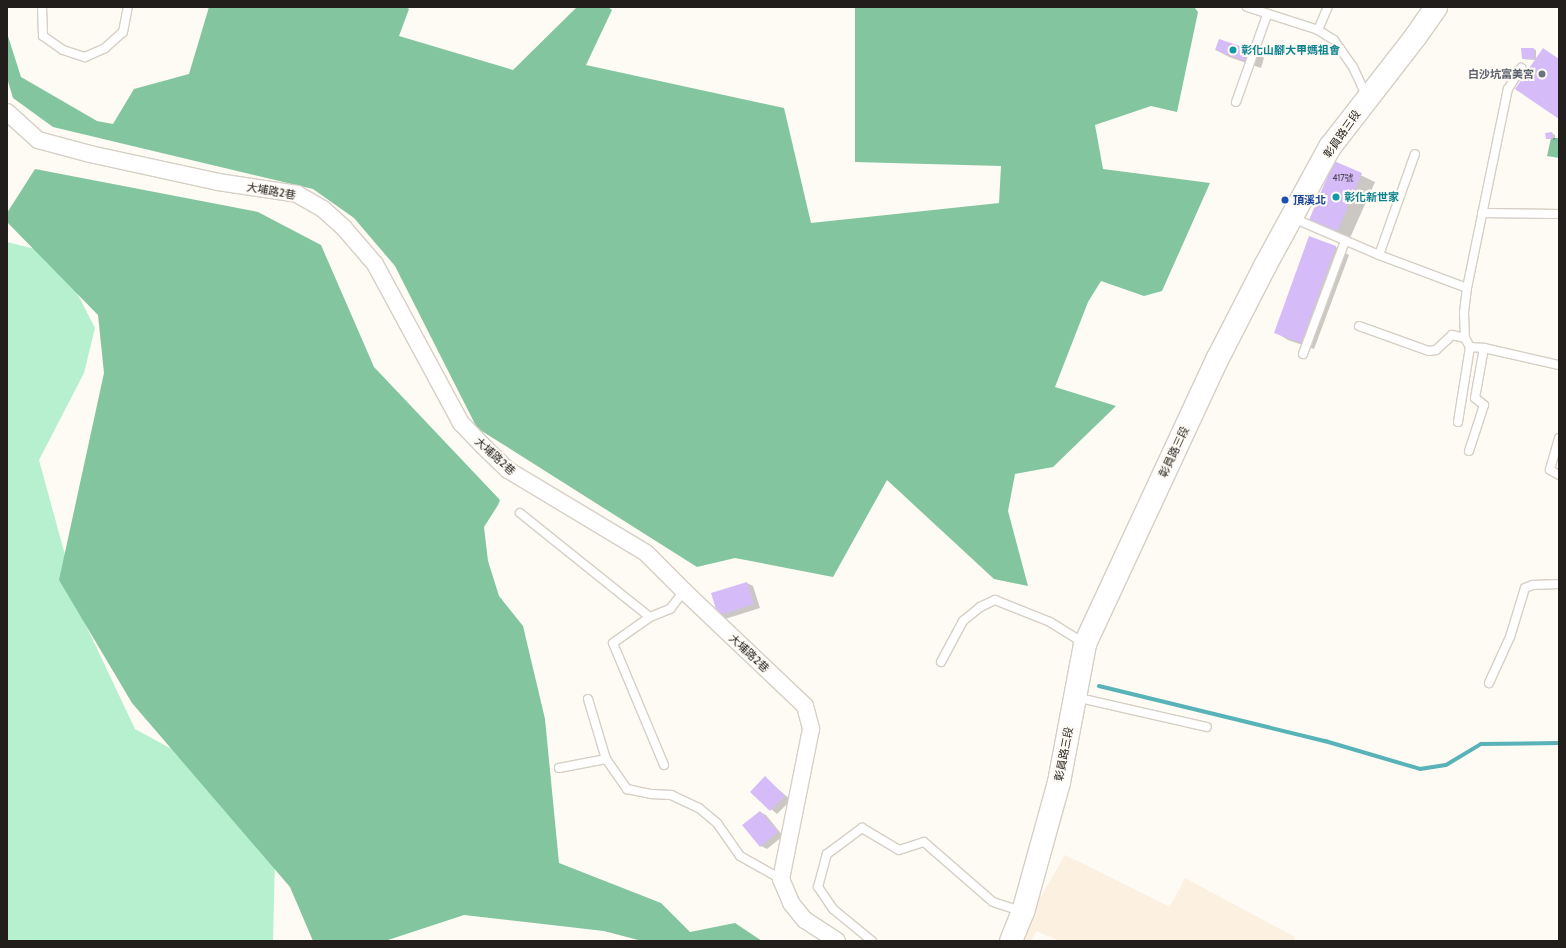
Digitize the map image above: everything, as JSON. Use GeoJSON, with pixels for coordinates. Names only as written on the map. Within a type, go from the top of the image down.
{"type":"FeatureCollection","features":[{"type":"Feature","properties":{"kind":"main road","name":"彰員路三段"},"geometry":{"type":"LineString","coordinates":[[1011,941],[1023,912],[1059,782],[1085,644],[1218,358],[1330,147],[1416,36],[1436,7]]}},
{"type":"Feature","properties":{"kind":"street","name":"大埔路2巷"},"geometry":{"type":"LineString","coordinates":[[7,112],[38,140],[90,154],[218,182],[297,194],[323,209],[344,228],[375,264],[462,423],[482,445],[508,470],[646,553],[805,706],[811,729],[781,879]]}},
{"type":"Feature","properties":{"kind":"street"},"geometry":{"type":"LineString","coordinates":[[781,879],[791,903],[805,920],[837,941]]}},
{"type":"Feature","properties":{"kind":"lane"},"geometry":{"type":"LineString","coordinates":[[42,7],[43,36],[63,50],[86,57],[105,48],[123,32],[128,7]]}},
{"type":"Feature","properties":{"kind":"lane"},"geometry":{"type":"LineString","coordinates":[[1247,7],[1267,15],[1318,30],[1334,40],[1353,67],[1368,98]]}},
{"type":"Feature","properties":{"kind":"lane"},"geometry":{"type":"LineString","coordinates":[[1318,30],[1328,7]]}},
{"type":"Feature","properties":{"kind":"lane"},"geometry":{"type":"LineString","coordinates":[[1236,102],[1267,15]]}},
{"type":"Feature","properties":{"kind":"lane"},"geometry":{"type":"LineString","coordinates":[[1458,422],[1470,347],[1465,338],[1464,312],[1467,288],[1508,89],[1521,68]]}},
{"type":"Feature","properties":{"kind":"lane"},"geometry":{"type":"LineString","coordinates":[[1379,255],[1415,154]]}},
{"type":"Feature","properties":{"kind":"lane"},"geometry":{"type":"LineString","coordinates":[[1482,213],[1559,214]]}},
{"type":"Feature","properties":{"kind":"lane"},"geometry":{"type":"LineString","coordinates":[[1292,217],[1379,255],[1467,288]]}},
{"type":"Feature","properties":{"kind":"lane"},"geometry":{"type":"LineString","coordinates":[[1303,354],[1345,241]]}},
{"type":"Feature","properties":{"kind":"lane"},"geometry":{"type":"LineString","coordinates":[[1359,326],[1429,351],[1436,350],[1452,335],[1465,338]]}},
{"type":"Feature","properties":{"kind":"lane"},"geometry":{"type":"LineString","coordinates":[[1470,347],[1484,348],[1559,365]]}},
{"type":"Feature","properties":{"kind":"lane"},"geometry":{"type":"LineString","coordinates":[[1469,451],[1484,405],[1475,398],[1484,348]]}},
{"type":"Feature","properties":{"kind":"lane"},"geometry":{"type":"LineString","coordinates":[[1559,438],[1550,470],[1559,475]]}},
{"type":"Feature","properties":{"kind":"lane"},"geometry":{"type":"LineString","coordinates":[[520,513],[650,617]]}},
{"type":"Feature","properties":{"kind":"lane"},"geometry":{"type":"LineString","coordinates":[[1489,683],[1510,637],[1525,588],[1533,585],[1559,584]]}},
{"type":"Feature","properties":{"kind":"lane"},"geometry":{"type":"LineString","coordinates":[[664,765],[613,643],[650,617],[670,609],[684,591]]}},
{"type":"Feature","properties":{"kind":"lane"},"geometry":{"type":"LineString","coordinates":[[941,662],[962,621],[980,607],[995,600],[1050,622],[1085,644]]}},
{"type":"Feature","properties":{"kind":"lane"},"geometry":{"type":"LineString","coordinates":[[1074,697],[1207,727]]}},
{"type":"Feature","properties":{"kind":"lane"},"geometry":{"type":"LineString","coordinates":[[588,699],[606,759],[627,789],[651,794],[671,795],[699,808],[718,823],[740,856],[781,879]]}},
{"type":"Feature","properties":{"kind":"lane"},"geometry":{"type":"LineString","coordinates":[[559,768],[606,759]]}},
{"type":"Feature","properties":{"kind":"lane"},"geometry":{"type":"LineString","coordinates":[[872,941],[833,909],[818,887],[827,854],[862,828],[899,850],[924,842],[993,902],[1023,912]]}},
{"type":"Feature","properties":{"kind":"shaded area"},"geometry":{"type":"Polygon","coordinates":[[[1065,855],[1170,907],[1185,878],[1295,937],[1293,941],[1060,941],[1036,931],[1031,941],[1017,941],[1025,924],[1065,855]]]}},
{"type":"Feature","properties":{"kind":"green space"},"geometry":{"type":"Polygon","coordinates":[[[209,7],[406,7],[409,9],[399,36],[513,70],[577,7],[608,7],[612,10],[586,65],[784,108],[811,223],[999,203],[1001,166],[855,162],[855,7],[1194,7],[1198,12],[1177,112],[1151,106],[1095,125],[1103,169],[1210,183],[1162,291],[1144,296],[1101,281],[1088,302],[1055,387],[1116,406],[1053,467],[1015,474],[1008,511],[1028,586],[994,579],[887,480],[833,577],[735,558],[697,567],[477,428],[395,266],[354,218],[313,189],[53,127],[13,98],[7,78],[7,33],[21,77],[97,121],[113,124],[134,89],[189,74],[209,7]]]}},
{"type":"Feature","properties":{"kind":"green space"},"geometry":{"type":"Polygon","coordinates":[[[1551,138],[1559,138],[1559,158],[1547,156],[1551,138]]]}},
{"type":"Feature","properties":{"kind":"green space"},"geometry":{"type":"Polygon","coordinates":[[[35,169],[258,212],[321,245],[374,367],[500,500],[484,527],[488,561],[499,596],[523,626],[545,719],[559,863],[661,903],[690,932],[735,923],[762,941],[642,941],[604,931],[464,915],[385,941],[313,941],[290,887],[132,703],[59,580],[104,373],[98,315],[7,222],[7,213],[35,169]]]}},
{"type":"Feature","properties":{"kind":"green space"},"geometry":{"type":"Polygon","coordinates":[[[7,242],[35,249],[75,289],[95,328],[84,373],[39,460],[82,617],[135,729],[236,784],[275,858],[273,941],[7,941],[7,242]]]}},
{"type":"Feature","properties":{"kind":"building","name":"彰化山腳大甲媽祖會"},"geometry":{"type":"Polygon","coordinates":[[[1219,39],[1252,50],[1248,62],[1215,50],[1219,39]]]}},
{"type":"Feature","properties":{"kind":"building"},"geometry":{"type":"Polygon","coordinates":[[[1521,48],[1534,48],[1534,59],[1522,59],[1521,48]]]}},
{"type":"Feature","properties":{"kind":"building","name":"白沙坑富美宮"},"geometry":{"type":"Polygon","coordinates":[[[1543,48],[1559,59],[1559,119],[1515,89],[1543,48]]]}},
{"type":"Feature","properties":{"kind":"building"},"geometry":{"type":"Polygon","coordinates":[[[1552,132],[1553,139],[1546,139],[1545,133],[1552,132]]]}},
{"type":"Feature","properties":{"kind":"building","name":"彰化新世家"},"geometry":{"type":"Polygon","coordinates":[[[1334,161],[1362,173],[1337,232],[1309,220],[1334,161]]]}},
{"type":"Feature","properties":{"kind":"building"},"geometry":{"type":"Polygon","coordinates":[[[1309,236],[1336,246],[1301,343],[1274,333],[1309,236]]]}},
{"type":"Feature","properties":{"kind":"building"},"geometry":{"type":"Polygon","coordinates":[[[747,582],[754,604],[718,616],[711,593],[747,582]]]}},
{"type":"Feature","properties":{"kind":"building"},"geometry":{"type":"Polygon","coordinates":[[[765,776],[785,796],[770,811],[750,792],[765,776]]]}},
{"type":"Feature","properties":{"kind":"building"},"geometry":{"type":"Polygon","coordinates":[[[760,811],[778,832],[760,847],[742,825],[760,811]]]}},
{"type":"Feature","properties":{"kind":"waterway"},"geometry":{"type":"LineString","coordinates":[[1099,686],[1325,741],[1420,769],[1446,765],[1481,744],[1559,743]]}},
{"type":"Feature","properties":{"kind":"place","name":"彰化山腳大甲媽祖會"},"geometry":{"type":"Point","coordinates":[1233,50]}},
{"type":"Feature","properties":{"kind":"place","name":"白沙坑富美宮"},"geometry":{"type":"Point","coordinates":[1542,74]}},
{"type":"Feature","properties":{"kind":"place","name":"彰化新世家"},"geometry":{"type":"Point","coordinates":[1336,197]}},
{"type":"Feature","properties":{"kind":"place","name":"頂溪北"},"geometry":{"type":"Point","coordinates":[1285,200]}}]}
